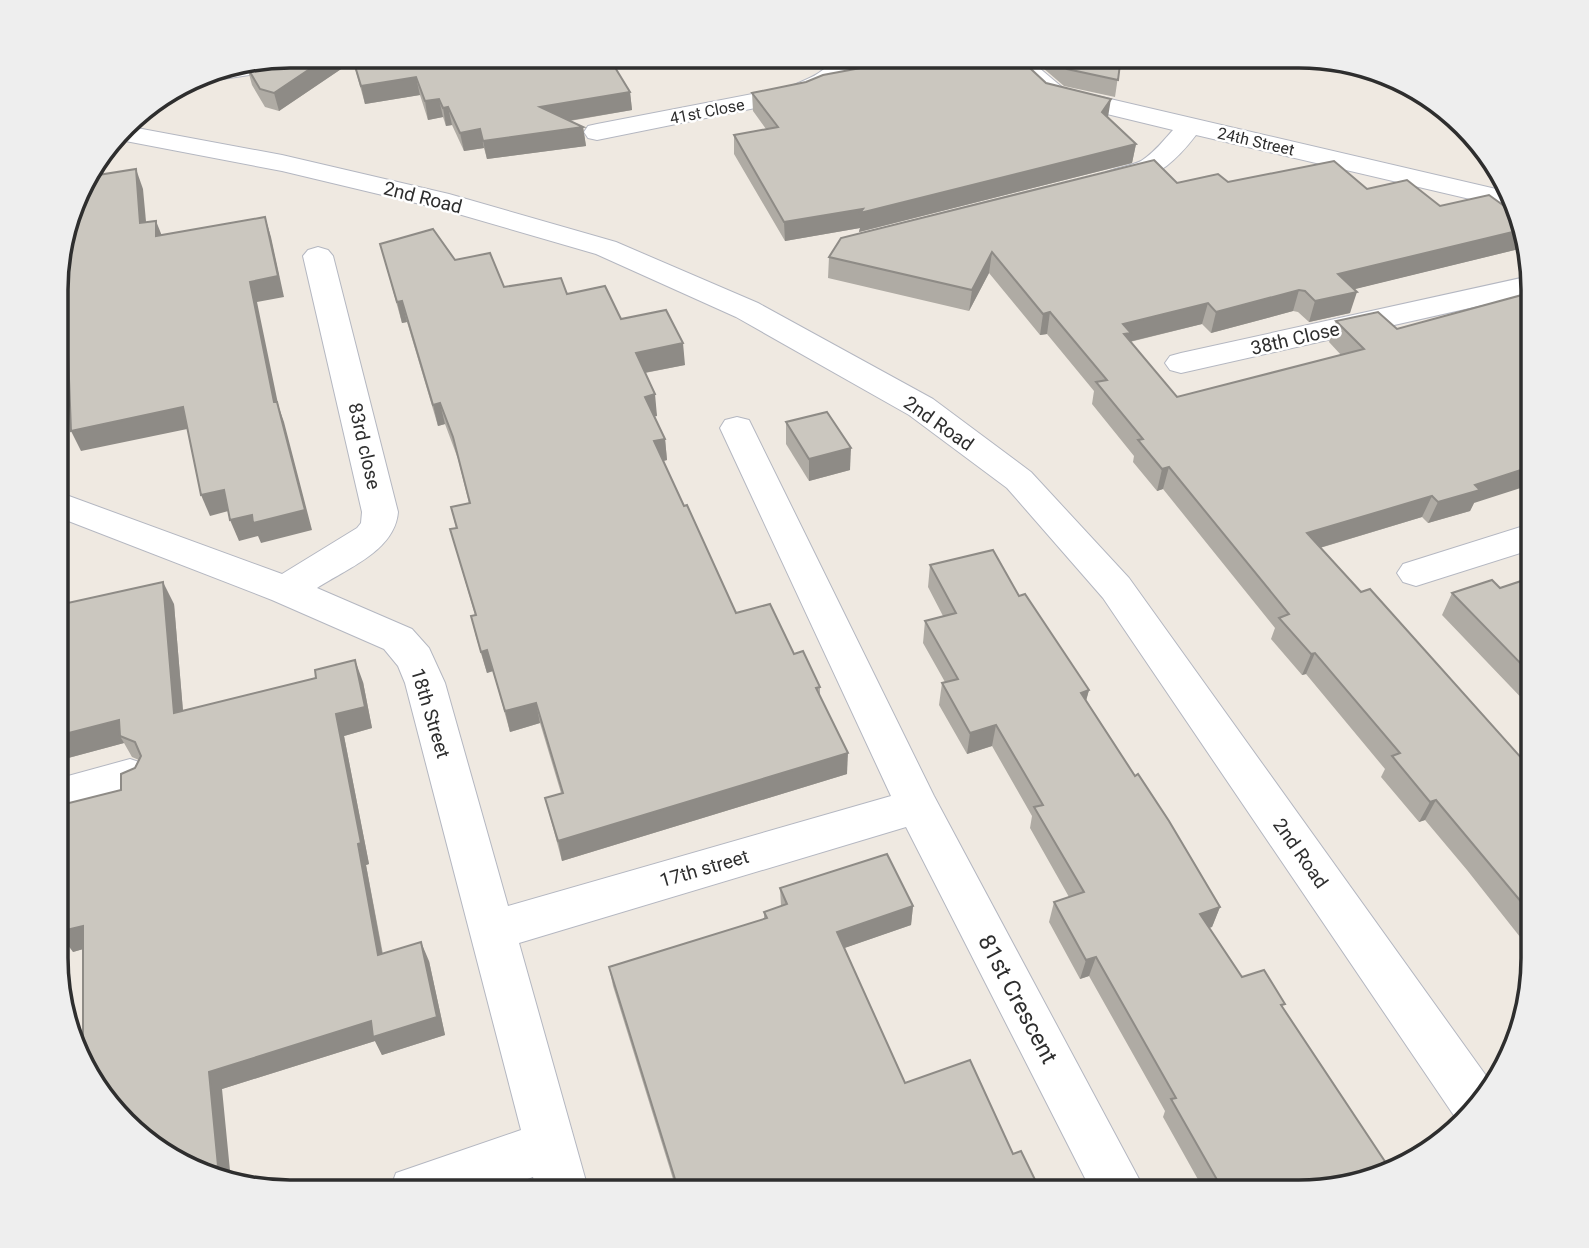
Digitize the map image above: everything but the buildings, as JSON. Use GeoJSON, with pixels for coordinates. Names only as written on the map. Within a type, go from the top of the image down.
{"type":"FeatureCollection","features":[{"type":"Feature","properties":{"kind":"street","name":"41st Close"},"geometry":{"type":"LineString","coordinates":[[597,132],[796,93],[827,79],[839,69]]}},
{"type":"Feature","properties":{"kind":"street","name":"24th Street"},"geometry":{"type":"LineString","coordinates":[[1025,69],[1054,93],[1501,199]]}},
{"type":"Feature","properties":{"kind":"street"},"geometry":{"type":"LineString","coordinates":[[1091,185],[1144,171],[1157,164],[1190,125]]}},
{"type":"Feature","properties":{"kind":"street","name":"2nd Road"},"geometry":{"type":"LineString","coordinates":[[131,135],[282,163],[449,202],[606,248],[747,310],[921,407],[1019,480],[1116,587],[1471,1097]]}},
{"type":"Feature","properties":{"kind":"street","name":"83rd close"},"geometry":{"type":"LineString","coordinates":[[285,590],[370,537],[379,525],[380,512],[317,256]]}},
{"type":"Feature","properties":{"kind":"street","name":"38th Close"},"geometry":{"type":"LineString","coordinates":[[1181,363],[1521,287]]}},
{"type":"Feature","properties":{"kind":"street","name":"81st Crescent"},"geometry":{"type":"LineString","coordinates":[[737,428],[916,806],[1113,1180]]}},
{"type":"Feature","properties":{"kind":"street","name":"18th Street"},"geometry":{"type":"LineString","coordinates":[[68,514],[285,590],[398,639],[415,659],[425,683],[557,1168]]}},
{"type":"Feature","properties":{"kind":"street"},"geometry":{"type":"LineString","coordinates":[[1416,573],[1521,540]]}},
{"type":"Feature","properties":{"kind":"street"},"geometry":{"type":"LineString","coordinates":[[69,794],[130,776]]}},
{"type":"Feature","properties":{"kind":"street","name":"17th street"},"geometry":{"type":"LineString","coordinates":[[492,931],[916,806]]}},
{"type":"Feature","properties":{"kind":"street"},"geometry":{"type":"LineString","coordinates":[[491,1179],[557,1168]]}}]}
